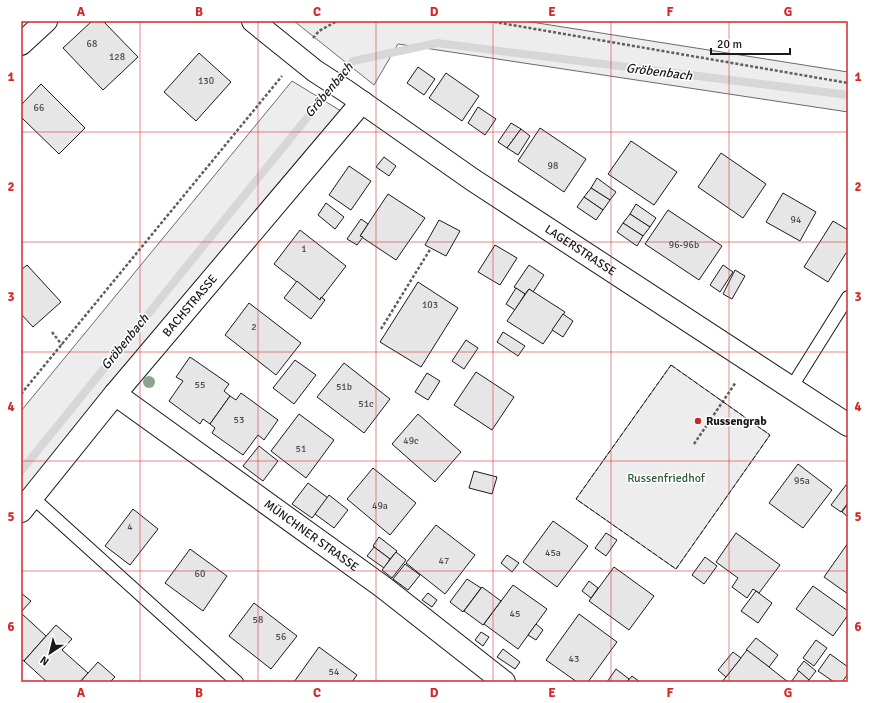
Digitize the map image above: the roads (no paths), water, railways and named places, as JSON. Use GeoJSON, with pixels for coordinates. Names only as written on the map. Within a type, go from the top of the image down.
{"type":"FeatureCollection","features":[{"type":"Feature","properties":{"kind":"street"},"geometry":{"type":"LineString","coordinates":[[21,44],[46,21]]}},
{"type":"Feature","properties":{"kind":"street","name":"LAGERSTRASSE"},"geometry":{"type":"LineString","coordinates":[[253,21],[315,71],[354,96],[474,180],[848,425]]}},
{"type":"Feature","properties":{"kind":"street","name":"BACHSTRASSE"},"geometry":{"type":"LineString","coordinates":[[26,504],[116,394],[354,96]]}},
{"type":"Feature","properties":{"kind":"street","name":"MÜNCHNER STRASSE"},"geometry":{"type":"LineString","coordinates":[[116,394],[383,587],[504,682]]}},
{"type":"Feature","properties":{"kind":"lane"},"geometry":{"type":"LineString","coordinates":[[791,388],[848,297]]}},
{"type":"Feature","properties":{"kind":"lane"},"geometry":{"type":"LineString","coordinates":[[26,504],[237,682]]}},
{"type":"Feature","properties":{"kind":"waterway","name":"Gröbenbach"},"geometry":{"type":"LineString","coordinates":[[21,471],[353,61],[437,43],[848,95]]}},
{"type":"Feature","properties":{"kind":"place","name":"Russengrab"},"geometry":{"type":"Point","coordinates":[698,421]}},
{"type":"Feature","properties":{"kind":"park label","name":"Russenfriedhof"},"geometry":{"type":"Point","coordinates":[666,478]}}]}
